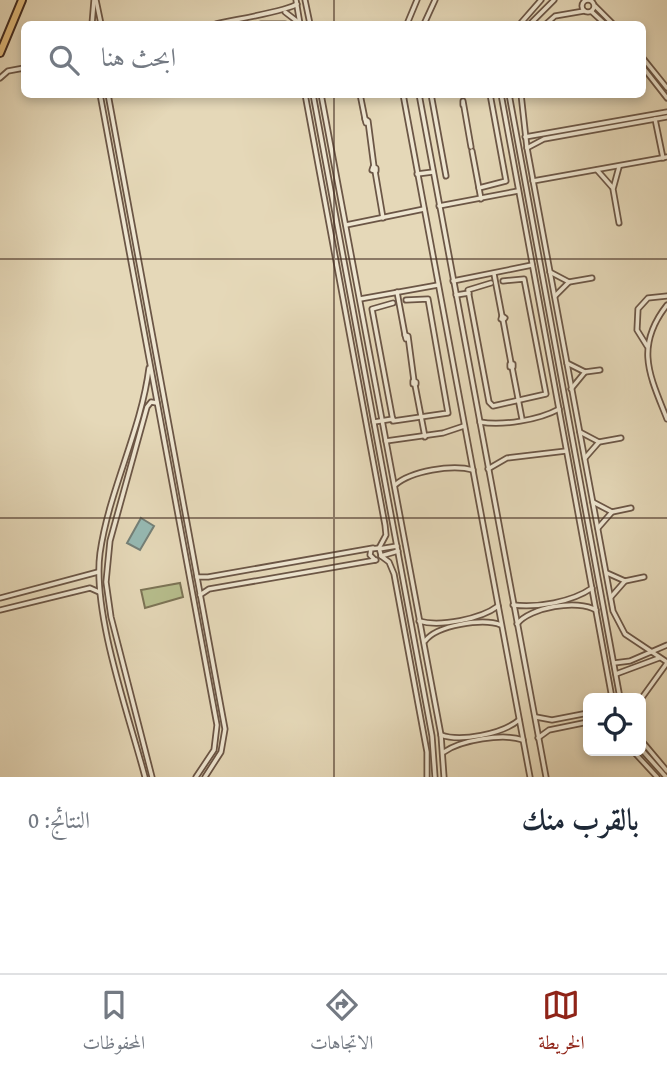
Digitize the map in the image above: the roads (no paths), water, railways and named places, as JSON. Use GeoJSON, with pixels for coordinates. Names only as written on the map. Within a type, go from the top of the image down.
{"type":"FeatureCollection","features":[{"type":"Feature","properties":{"kind":"highway"},"geometry":{"type":"LineString","coordinates":[[0,53],[22,0]]}},
{"type":"Feature","properties":{"kind":"street"},"geometry":{"type":"LineString","coordinates":[[93,21],[95,0]]}},
{"type":"Feature","properties":{"kind":"street"},"geometry":{"type":"LineString","coordinates":[[95,0],[99,21]]}},
{"type":"Feature","properties":{"kind":"street"},"geometry":{"type":"LineString","coordinates":[[305,0],[309,21]]}},
{"type":"Feature","properties":{"kind":"street"},"geometry":{"type":"LineString","coordinates":[[408,21],[417,0]]}},
{"type":"Feature","properties":{"kind":"street"},"geometry":{"type":"LineString","coordinates":[[425,21],[435,0]]}},
{"type":"Feature","properties":{"kind":"street"},"geometry":{"type":"LineString","coordinates":[[523,21],[541,0]]}},
{"type":"Feature","properties":{"kind":"street"},"geometry":{"type":"LineString","coordinates":[[533,21],[554,0]]}},
{"type":"Feature","properties":{"kind":"street"},"geometry":{"type":"LineString","coordinates":[[577,0],[583,8],[602,21]]}},
{"type":"Feature","properties":{"kind":"street"},"geometry":{"type":"LineString","coordinates":[[549,21],[555,16],[583,8],[587,0],[610,21]]}},
{"type":"Feature","properties":{"kind":"street"},"geometry":{"type":"LineString","coordinates":[[227,21],[258,13],[283,11],[296,2],[299,21]]}},
{"type":"Feature","properties":{"kind":"street"},"geometry":{"type":"LineString","coordinates":[[592,12],[595,6]]}},
{"type":"Feature","properties":{"kind":"street"},"geometry":{"type":"LineString","coordinates":[[283,11],[296,21]]}},
{"type":"Feature","properties":{"kind":"street"},"geometry":{"type":"LineString","coordinates":[[646,62],[667,88]]}},
{"type":"Feature","properties":{"kind":"street"},"geometry":{"type":"LineString","coordinates":[[0,78],[8,71],[21,69]]}},
{"type":"Feature","properties":{"kind":"street"},"geometry":{"type":"LineString","coordinates":[[646,71],[667,99]]}},
{"type":"Feature","properties":{"kind":"street"},"geometry":{"type":"LineString","coordinates":[[101,98],[217,725],[214,750],[196,777]]}},
{"type":"Feature","properties":{"kind":"street"},"geometry":{"type":"LineString","coordinates":[[109,98],[225,724],[223,746],[205,777]]}},
{"type":"Feature","properties":{"kind":"street"},"geometry":{"type":"LineString","coordinates":[[306,98],[385,525],[384,540],[379,549],[381,556],[391,565],[394,575],[427,752],[427,777]]}},
{"type":"Feature","properties":{"kind":"street"},"geometry":{"type":"LineString","coordinates":[[314,98],[432,736],[435,777]]}},
{"type":"Feature","properties":{"kind":"street"},"geometry":{"type":"LineString","coordinates":[[322,98],[441,735],[444,777]]}},
{"type":"Feature","properties":{"kind":"street"},"geometry":{"type":"LineString","coordinates":[[361,98],[383,218]]}},
{"type":"Feature","properties":{"kind":"street"},"geometry":{"type":"LineString","coordinates":[[404,98],[530,777]]}},
{"type":"Feature","properties":{"kind":"street"},"geometry":{"type":"LineString","coordinates":[[420,98],[546,777]]}},
{"type":"Feature","properties":{"kind":"street"},"geometry":{"type":"LineString","coordinates":[[432,98],[446,176]]}},
{"type":"Feature","properties":{"kind":"street"},"geometry":{"type":"LineString","coordinates":[[462,98],[481,199]]}},
{"type":"Feature","properties":{"kind":"street"},"geometry":{"type":"LineString","coordinates":[[479,188],[506,181],[491,98]]}},
{"type":"Feature","properties":{"kind":"street"},"geometry":{"type":"LineString","coordinates":[[502,98],[611,693]]}},
{"type":"Feature","properties":{"kind":"street"},"geometry":{"type":"LineString","coordinates":[[510,98],[619,693]]}},
{"type":"Feature","properties":{"kind":"street"},"geometry":{"type":"LineString","coordinates":[[522,98],[525,137],[615,619],[625,634],[656,652],[667,662],[645,693]]}},
{"type":"Feature","properties":{"kind":"street"},"geometry":{"type":"LineString","coordinates":[[525,137],[667,114]]}},
{"type":"Feature","properties":{"kind":"street"},"geometry":{"type":"LineString","coordinates":[[527,148],[539,140],[655,119],[667,114]]}},
{"type":"Feature","properties":{"kind":"street"},"geometry":{"type":"LineString","coordinates":[[533,181],[665,157],[655,119]]}},
{"type":"Feature","properties":{"kind":"street"},"geometry":{"type":"LineString","coordinates":[[507,129],[514,128]]}},
{"type":"Feature","properties":{"kind":"street"},"geometry":{"type":"LineString","coordinates":[[619,223],[613,189],[620,166]]}},
{"type":"Feature","properties":{"kind":"street"},"geometry":{"type":"LineString","coordinates":[[597,170],[613,189]]}},
{"type":"Feature","properties":{"kind":"street"},"geometry":{"type":"LineString","coordinates":[[418,174],[433,172]]}},
{"type":"Feature","properties":{"kind":"street"},"geometry":{"type":"LineString","coordinates":[[439,206],[518,191]]}},
{"type":"Feature","properties":{"kind":"street"},"geometry":{"type":"LineString","coordinates":[[346,225],[424,209]]}},
{"type":"Feature","properties":{"kind":"street"},"geometry":{"type":"LineString","coordinates":[[344,261],[352,259]]}},
{"type":"Feature","properties":{"kind":"street"},"geometry":{"type":"LineString","coordinates":[[453,281],[532,265]]}},
{"type":"Feature","properties":{"kind":"street"},"geometry":{"type":"LineString","coordinates":[[550,271],[569,282]]}},
{"type":"Feature","properties":{"kind":"street"},"geometry":{"type":"LineString","coordinates":[[494,273],[522,419]]}},
{"type":"Feature","properties":{"kind":"street"},"geometry":{"type":"LineString","coordinates":[[491,283],[470,287],[469,293],[489,404],[545,396],[524,278],[503,281]]}},
{"type":"Feature","properties":{"kind":"street"},"geometry":{"type":"LineString","coordinates":[[555,297],[569,282],[592,278]]}},
{"type":"Feature","properties":{"kind":"street"},"geometry":{"type":"LineString","coordinates":[[360,299],[438,285]]}},
{"type":"Feature","properties":{"kind":"street"},"geometry":{"type":"LineString","coordinates":[[136,289],[144,288]]}},
{"type":"Feature","properties":{"kind":"street"},"geometry":{"type":"LineString","coordinates":[[397,292],[425,437]]}},
{"type":"Feature","properties":{"kind":"street"},"geometry":{"type":"LineString","coordinates":[[456,295],[469,293]]}},
{"type":"Feature","properties":{"kind":"street"},"geometry":{"type":"LineString","coordinates":[[648,346],[636,330],[635,316],[648,299],[667,296]]}},
{"type":"Feature","properties":{"kind":"street"},"geometry":{"type":"LineString","coordinates":[[393,303],[372,309],[393,419],[396,423],[449,412],[429,301],[426,297],[406,300]]}},
{"type":"Feature","properties":{"kind":"street"},"geometry":{"type":"LineString","coordinates":[[429,301],[441,299]]}},
{"type":"Feature","properties":{"kind":"street"},"geometry":{"type":"LineString","coordinates":[[667,305],[654,324],[648,346],[650,379],[667,419]]}},
{"type":"Feature","properties":{"kind":"street"},"geometry":{"type":"LineString","coordinates":[[145,777],[99,592],[98,572],[102,540],[143,397],[150,362]]}},
{"type":"Feature","properties":{"kind":"street"},"geometry":{"type":"LineString","coordinates":[[567,363],[585,372],[600,370]]}},
{"type":"Feature","properties":{"kind":"street"},"geometry":{"type":"LineString","coordinates":[[571,388],[585,372]]}},
{"type":"Feature","properties":{"kind":"street"},"geometry":{"type":"LineString","coordinates":[[545,391],[555,389]]}},
{"type":"Feature","properties":{"kind":"street"},"geometry":{"type":"LineString","coordinates":[[143,397],[157,403]]}},
{"type":"Feature","properties":{"kind":"street"},"geometry":{"type":"LineString","coordinates":[[151,402],[110,541],[106,582],[109,609],[152,777]]}},
{"type":"Feature","properties":{"kind":"street"},"geometry":{"type":"LineString","coordinates":[[480,422],[522,419],[559,408]]}},
{"type":"Feature","properties":{"kind":"street"},"geometry":{"type":"LineString","coordinates":[[374,422],[393,419]]}},
{"type":"Feature","properties":{"kind":"street"},"geometry":{"type":"LineString","coordinates":[[386,441],[425,437],[464,426]]}},
{"type":"Feature","properties":{"kind":"street"},"geometry":{"type":"LineString","coordinates":[[579,432],[599,442],[621,438]]}},
{"type":"Feature","properties":{"kind":"street"},"geometry":{"type":"LineString","coordinates":[[584,459],[599,442]]}},
{"type":"Feature","properties":{"kind":"street"},"geometry":{"type":"LineString","coordinates":[[488,470],[507,458],[566,451]]}},
{"type":"Feature","properties":{"kind":"street"},"geometry":{"type":"LineString","coordinates":[[394,486],[413,475],[454,468],[472,470]]}},
{"type":"Feature","properties":{"kind":"street"},"geometry":{"type":"LineString","coordinates":[[593,502],[612,512]]}},
{"type":"Feature","properties":{"kind":"street"},"geometry":{"type":"LineString","coordinates":[[598,529],[612,512],[631,508]]}},
{"type":"Feature","properties":{"kind":"street"},"geometry":{"type":"LineString","coordinates":[[177,511],[185,510]]}},
{"type":"Feature","properties":{"kind":"street"},"geometry":{"type":"LineString","coordinates":[[373,548],[370,555],[376,560]]}},
{"type":"Feature","properties":{"kind":"street"},"geometry":{"type":"LineString","coordinates":[[197,577],[208,578],[373,548],[398,548]]}},
{"type":"Feature","properties":{"kind":"street"},"geometry":{"type":"LineString","coordinates":[[200,594],[209,589],[376,560],[398,548]]}},
{"type":"Feature","properties":{"kind":"street"},"geometry":{"type":"LineString","coordinates":[[586,556],[594,554]]}},
{"type":"Feature","properties":{"kind":"street"},"geometry":{"type":"LineString","coordinates":[[589,573],[592,570],[597,572]]}},
{"type":"Feature","properties":{"kind":"street"},"geometry":{"type":"LineString","coordinates":[[0,598],[98,572]]}},
{"type":"Feature","properties":{"kind":"street"},"geometry":{"type":"LineString","coordinates":[[606,572],[625,581]]}},
{"type":"Feature","properties":{"kind":"street"},"geometry":{"type":"LineString","coordinates":[[610,598],[625,581],[644,577]]}},
{"type":"Feature","properties":{"kind":"street"},"geometry":{"type":"LineString","coordinates":[[0,610],[90,588],[99,592]]}},
{"type":"Feature","properties":{"kind":"street"},"geometry":{"type":"LineString","coordinates":[[513,604],[527,606],[573,598],[592,588]]}},
{"type":"Feature","properties":{"kind":"street"},"geometry":{"type":"LineString","coordinates":[[11,596],[10,603],[14,607]]}},
{"type":"Feature","properties":{"kind":"street"},"geometry":{"type":"LineString","coordinates":[[517,624],[528,614],[575,605],[596,610]]}},
{"type":"Feature","properties":{"kind":"street"},"geometry":{"type":"LineString","coordinates":[[419,621],[448,621],[484,614],[498,606]]}},
{"type":"Feature","properties":{"kind":"street"},"geometry":{"type":"LineString","coordinates":[[424,643],[438,631],[486,622],[501,625]]}},
{"type":"Feature","properties":{"kind":"street"},"geometry":{"type":"LineString","coordinates":[[614,663],[624,663],[656,652],[667,645]]}},
{"type":"Feature","properties":{"kind":"street"},"geometry":{"type":"LineString","coordinates":[[616,674],[661,657]]}},
{"type":"Feature","properties":{"kind":"street"},"geometry":{"type":"LineString","coordinates":[[534,716],[552,720],[583,714]]}},
{"type":"Feature","properties":{"kind":"street"},"geometry":{"type":"LineString","coordinates":[[441,735],[458,737],[506,728],[519,720]]}},
{"type":"Feature","properties":{"kind":"street"},"geometry":{"type":"LineString","coordinates":[[538,738],[549,730],[583,723]]}},
{"type":"Feature","properties":{"kind":"street"},"geometry":{"type":"LineString","coordinates":[[217,725],[225,724]]}},
{"type":"Feature","properties":{"kind":"street"},"geometry":{"type":"LineString","coordinates":[[444,752],[455,746],[502,738],[523,740]]}},
{"type":"Feature","properties":{"kind":"street"},"geometry":{"type":"LineString","coordinates":[[646,746],[667,771]]}},
{"type":"Feature","properties":{"kind":"street"},"geometry":{"type":"LineString","coordinates":[[646,755],[666,777]]}},
{"type":"Feature","properties":{"kind":"street"},"geometry":{"type":"LineString","coordinates":[[638,756],[657,777]]}},
{"type":"Feature","properties":{"kind":"water"},"geometry":{"type":"Polygon","coordinates":[[[141,518],[154,526],[140,550],[127,543],[141,518]]]}}]}
